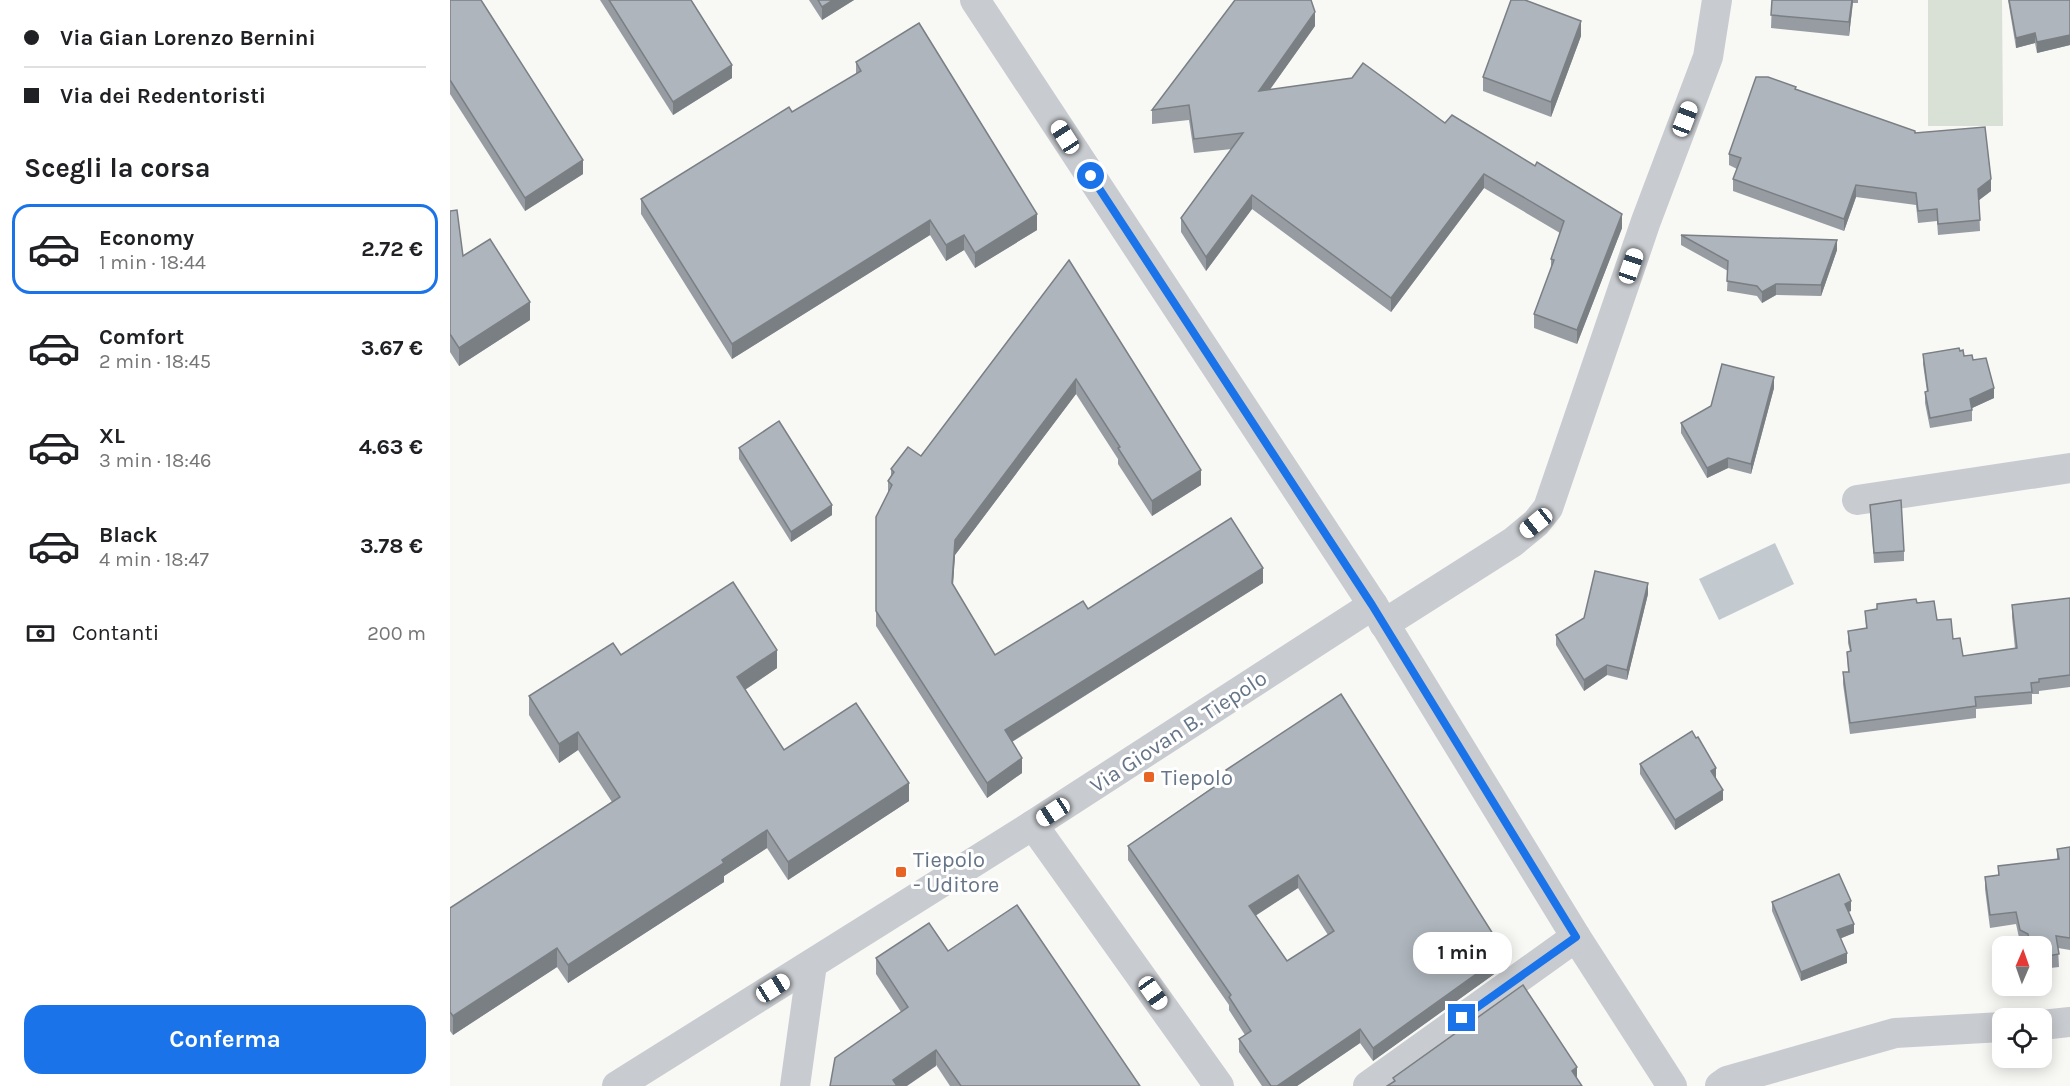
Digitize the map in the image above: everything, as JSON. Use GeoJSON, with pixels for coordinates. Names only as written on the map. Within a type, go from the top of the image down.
{"type":"FeatureCollection","features":[{"type":"Feature","properties":{"kind":"street"},"geometry":{"type":"LineString","coordinates":[[975,0],[1378,615],[1576,937],[1672,1086]]}},
{"type":"Feature","properties":{"kind":"street","name":"Via Giovan B. Tiepolo"},"geometry":{"type":"LineString","coordinates":[[617,1086],[1033,825],[1378,615],[1513,542],[1536,523],[1548,508],[1646,222],[1708,57],[1718,0]]}},
{"type":"Feature","properties":{"kind":"street"},"geometry":{"type":"LineString","coordinates":[[1857,500],[2070,468]]}},
{"type":"Feature","properties":{"kind":"street"},"geometry":{"type":"LineString","coordinates":[[1033,825],[1219,1086]]}},
{"type":"Feature","properties":{"kind":"street"},"geometry":{"type":"LineString","coordinates":[[1368,1086],[1576,937]]}},
{"type":"Feature","properties":{"kind":"street"},"geometry":{"type":"LineString","coordinates":[[795,1086],[812,964]]}},
{"type":"Feature","properties":{"kind":"street"},"geometry":{"type":"LineString","coordinates":[[2052,1023],[2070,1022]]}},
{"type":"Feature","properties":{"kind":"street"},"geometry":{"type":"LineString","coordinates":[[1720,1086],[1895,1033],[1992,1028]]}},
{"type":"Feature","properties":{"kind":"shaded area"},"geometry":{"type":"Polygon","coordinates":[[[1928,0],[2002,0],[2003,126],[1928,126],[1928,0]]]}},
{"type":"Feature","properties":{"kind":"shaded area"},"geometry":{"type":"Polygon","coordinates":[[[1775,543],[1794,584],[1719,620],[1699,579],[1775,543]]]}},
{"type":"Feature","properties":{"kind":"building"},"geometry":{"type":"Polygon","coordinates":[[[450,0],[481,0],[583,160],[525,198],[450,80],[450,0]]]}},
{"type":"Feature","properties":{"kind":"building"},"geometry":{"type":"Polygon","coordinates":[[[609,0],[691,0],[732,65],[673,102],[609,0]]]}},
{"type":"Feature","properties":{"kind":"building"},"geometry":{"type":"Polygon","coordinates":[[[818,0],[833,0],[822,7],[818,0]]]}},
{"type":"Feature","properties":{"kind":"building"},"geometry":{"type":"Polygon","coordinates":[[[1235,0],[1311,0],[1315,12],[1259,91],[1352,78],[1363,63],[1445,123],[1452,115],[1535,166],[1537,162],[1622,214],[1577,330],[1534,314],[1554,260],[1551,259],[1564,221],[1484,174],[1391,298],[1252,195],[1206,257],[1181,218],[1243,133],[1194,139],[1189,105],[1152,110],[1235,0]]]}},
{"type":"Feature","properties":{"kind":"building"},"geometry":{"type":"Polygon","coordinates":[[[1511,0],[1525,0],[1581,21],[1551,102],[1483,77],[1511,0]]]}},
{"type":"Feature","properties":{"kind":"building"},"geometry":{"type":"Polygon","coordinates":[[[1772,0],[1852,0],[1849,22],[1771,15],[1772,0]]]}},
{"type":"Feature","properties":{"kind":"building"},"geometry":{"type":"Polygon","coordinates":[[[2009,0],[2070,0],[2070,35],[2037,42],[2035,33],[2016,38],[2009,0]]]}},
{"type":"Feature","properties":{"kind":"building"},"geometry":{"type":"Polygon","coordinates":[[[919,23],[1037,214],[975,253],[964,235],[946,245],[930,220],[732,344],[641,199],[789,107],[792,112],[861,71],[856,62],[919,23]]]}},
{"type":"Feature","properties":{"kind":"building"},"geometry":{"type":"Polygon","coordinates":[[[1756,77],[1768,77],[1796,87],[1795,89],[1915,131],[1915,133],[1985,127],[1991,179],[1978,189],[1980,220],[1938,224],[1937,209],[1918,211],[1916,193],[1856,185],[1844,219],[1733,179],[1741,158],[1729,154],[1756,77]]]}},
{"type":"Feature","properties":{"kind":"building"},"geometry":{"type":"Polygon","coordinates":[[[457,210],[463,256],[490,239],[530,302],[459,348],[450,334],[450,211],[457,210]]]}},
{"type":"Feature","properties":{"kind":"building"},"geometry":{"type":"Polygon","coordinates":[[[1681,235],[1837,240],[1821,285],[1776,284],[1762,292],[1757,286],[1727,281],[1728,261],[1681,235]]]}},
{"type":"Feature","properties":{"kind":"building"},"geometry":{"type":"Polygon","coordinates":[[[1069,260],[1201,470],[1152,501],[1076,379],[955,540],[952,583],[995,655],[1083,601],[1088,609],[1231,518],[1263,568],[1005,730],[1022,758],[987,783],[876,611],[876,517],[892,485],[888,481],[894,472],[891,469],[908,447],[921,456],[1069,260]]]}},
{"type":"Feature","properties":{"kind":"building"},"geometry":{"type":"Polygon","coordinates":[[[1959,348],[1960,351],[1963,350],[1964,356],[1972,355],[1973,360],[1986,358],[1994,388],[1970,399],[1972,410],[1930,418],[1925,392],[1928,391],[1923,354],[1959,348]]]}},
{"type":"Feature","properties":{"kind":"building"},"geometry":{"type":"Polygon","coordinates":[[[1722,364],[1774,377],[1751,464],[1728,458],[1707,468],[1681,423],[1711,406],[1722,364]]]}},
{"type":"Feature","properties":{"kind":"building"},"geometry":{"type":"Polygon","coordinates":[[[779,421],[832,505],[791,532],[739,448],[779,421]]]}},
{"type":"Feature","properties":{"kind":"building"},"geometry":{"type":"Polygon","coordinates":[[[1901,500],[1904,551],[1874,553],[1870,505],[1901,500]]]}},
{"type":"Feature","properties":{"kind":"building"},"geometry":{"type":"Polygon","coordinates":[[[1595,571],[1648,583],[1627,670],[1607,665],[1584,680],[1556,635],[1584,618],[1595,571]]]}},
{"type":"Feature","properties":{"kind":"building"},"geometry":{"type":"Polygon","coordinates":[[[733,582],[777,650],[737,677],[784,750],[856,703],[909,783],[788,862],[767,830],[722,860],[724,863],[568,965],[557,948],[453,1016],[450,1012],[450,908],[620,797],[578,732],[559,744],[529,696],[613,643],[621,655],[733,582]]]}},
{"type":"Feature","properties":{"kind":"building"},"geometry":{"type":"Polygon","coordinates":[[[2070,598],[2070,675],[2039,679],[2039,682],[2031,683],[2032,692],[1975,697],[1976,706],[1850,723],[1843,672],[1849,672],[1847,652],[1851,651],[1848,631],[1867,628],[1865,611],[1877,609],[1877,604],[1916,599],[1917,603],[1934,601],[1937,620],[1951,619],[1953,639],[1960,638],[1963,656],[2017,648],[2012,605],[2070,598]]]}},
{"type":"Feature","properties":{"kind":"building"},"geometry":{"type":"Polygon","coordinates":[[[1341,694],[1504,954],[1373,1048],[1360,1029],[1277,1086],[1271,1086],[1239,1039],[1251,1031],[1229,997],[1231,995],[1128,846],[1230,776],[1226,770],[1341,694]],[[1298,875],[1249,906],[1287,961],[1334,931],[1298,875]]]}},
{"type":"Feature","properties":{"kind":"building"},"geometry":{"type":"Polygon","coordinates":[[[1692,731],[1716,768],[1711,771],[1723,790],[1675,820],[1640,764],[1692,731]]]}},
{"type":"Feature","properties":{"kind":"building"},"geometry":{"type":"Polygon","coordinates":[[[2070,847],[2070,938],[2056,936],[2059,954],[2052,955],[2052,936],[2028,936],[2020,930],[2016,912],[1990,915],[1985,877],[1999,875],[1998,866],[2059,859],[2057,849],[2070,847]]]}},
{"type":"Feature","properties":{"kind":"building"},"geometry":{"type":"Polygon","coordinates":[[[1839,874],[1851,901],[1845,904],[1854,924],[1837,930],[1847,953],[1801,972],[1772,902],[1839,874]]]}},
{"type":"Feature","properties":{"kind":"building"},"geometry":{"type":"Polygon","coordinates":[[[1017,905],[1140,1086],[961,1086],[936,1050],[893,1080],[897,1086],[830,1086],[835,1058],[908,1007],[876,958],[929,923],[948,951],[1017,905]]]}},
{"type":"Feature","properties":{"kind":"building"},"geometry":{"type":"Polygon","coordinates":[[[1523,985],[1577,1067],[1572,1071],[1582,1086],[1387,1086],[1395,1081],[1393,1078],[1523,985]]]}},
{"type":"Feature","properties":{"kind":"place","name":"Tiepolo"},"geometry":{"type":"Point","coordinates":[1149,777]}},
{"type":"Feature","properties":{"kind":"place","name":"Tiepolo - Uditore"},"geometry":{"type":"Point","coordinates":[901,872]}},
{"type":"Feature","properties":{"kind":"route"},"geometry":{"type":"LineString","coordinates":[[1091,176],[1372,605],[1576,937],[1462,1018]]}}]}
